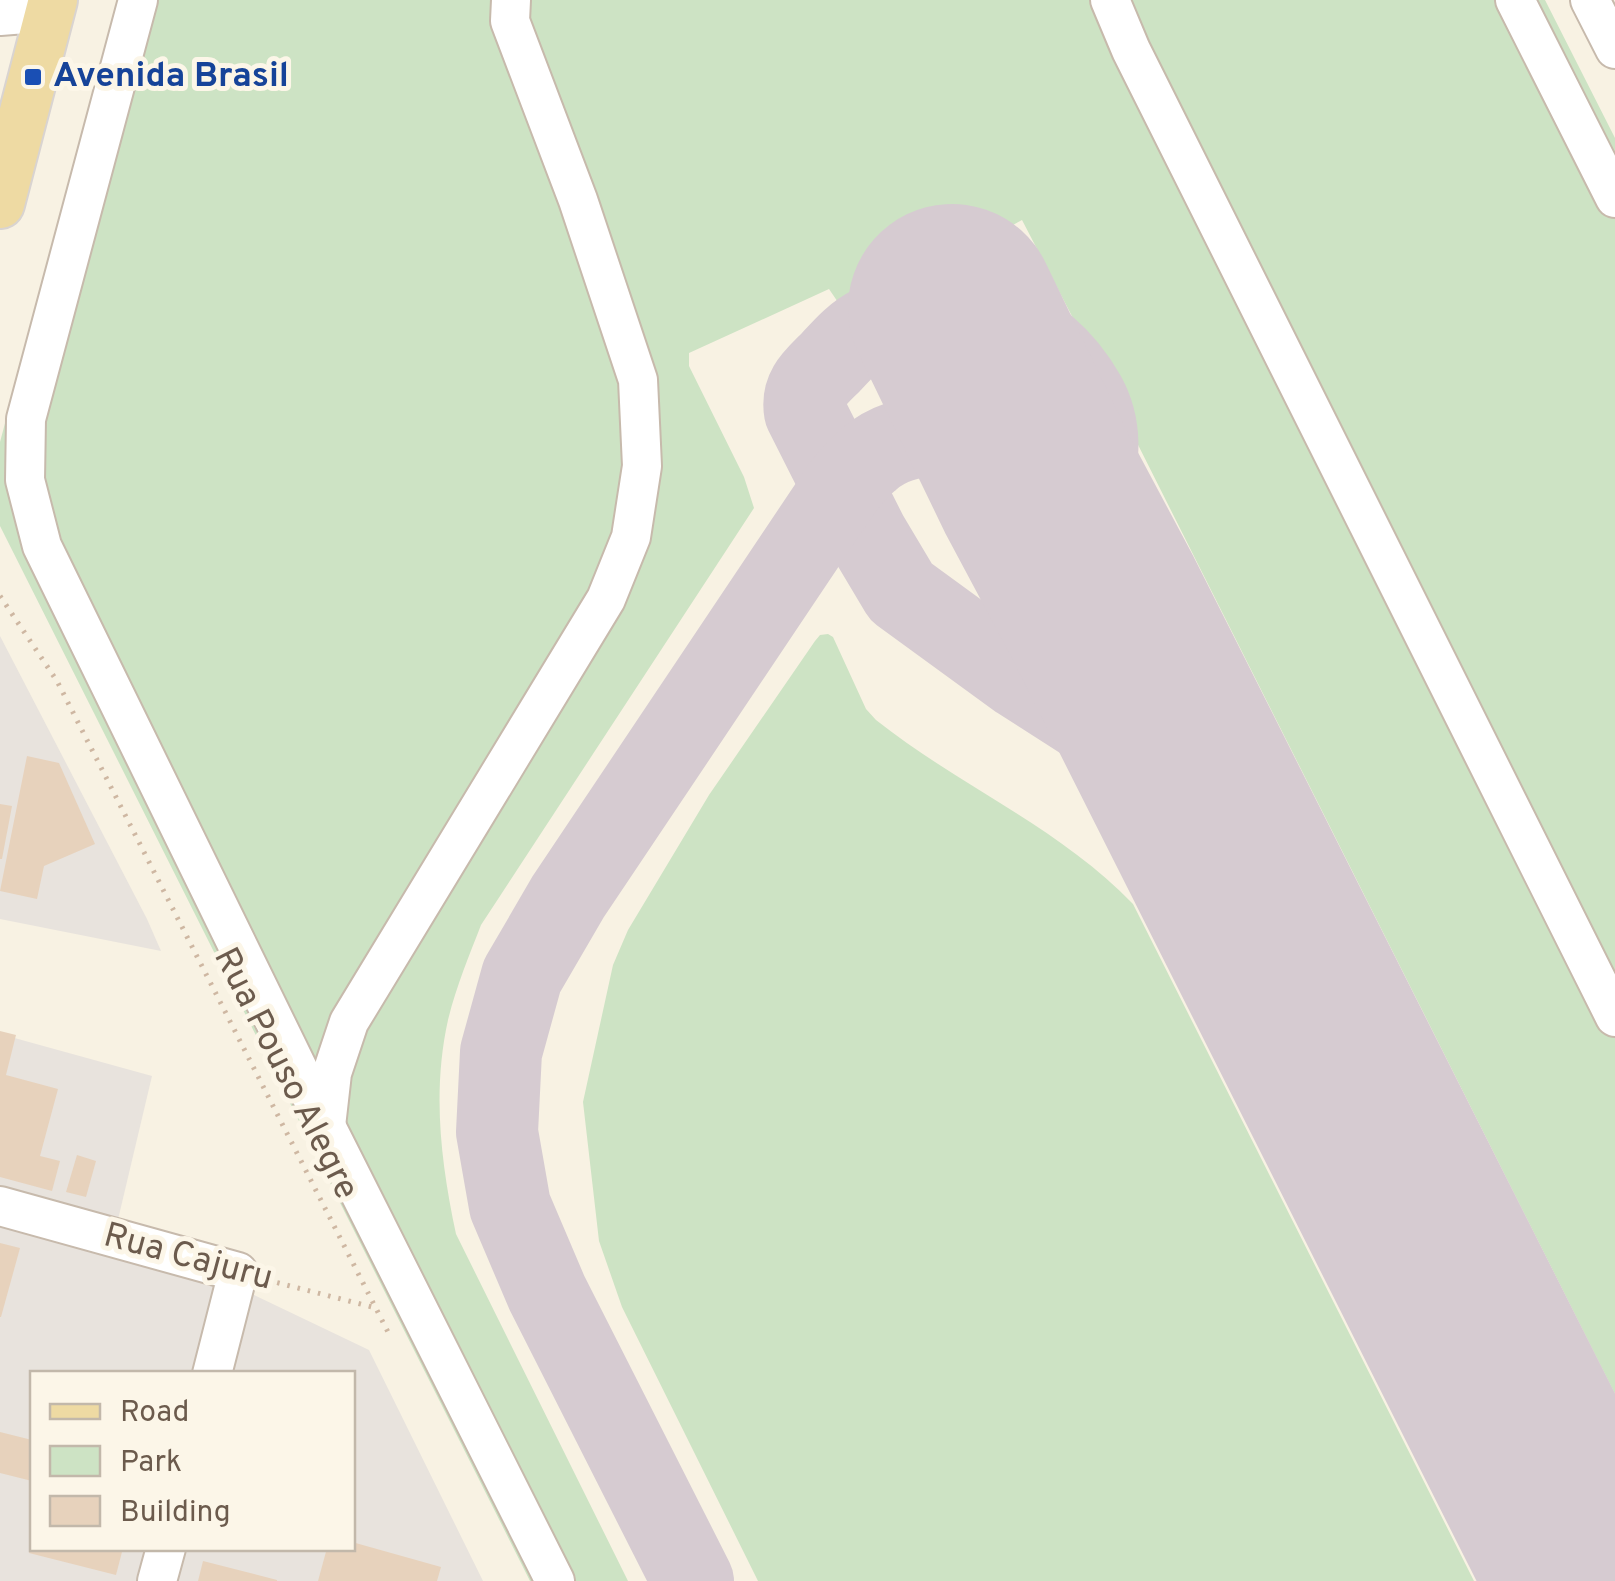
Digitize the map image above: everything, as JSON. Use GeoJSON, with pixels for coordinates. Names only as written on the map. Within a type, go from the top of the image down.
{"type":"FeatureCollection","features":[{"type":"Feature","properties":{"kind":"main road"},"geometry":{"type":"LineString","coordinates":[[0,204],[51,6]]}},
{"type":"Feature","properties":{"kind":"street"},"geometry":{"type":"LineString","coordinates":[[138,0],[26,418],[25,480],[42,546],[326,1126],[555,1581]]}},
{"type":"Feature","properties":{"kind":"street"},"geometry":{"type":"LineString","coordinates":[[326,1126],[332,1074],[348,1022],[606,599],[631,537],[634,519],[642,466],[638,380],[578,200],[510,22],[511,0]]}},
{"type":"Feature","properties":{"kind":"street"},"geometry":{"type":"LineString","coordinates":[[1110,0],[1148,84],[1615,1017]]}},
{"type":"Feature","properties":{"kind":"street"},"geometry":{"type":"LineString","coordinates":[[1515,0],[1615,198]]}},
{"type":"Feature","properties":{"kind":"street"},"geometry":{"type":"LineString","coordinates":[[1590,0],[1615,49]]}},
{"type":"Feature","properties":{"kind":"street"},"geometry":{"type":"LineString","coordinates":[[0,16],[51,6]]}},
{"type":"Feature","properties":{"kind":"street","name":"Rua Cajuru"},"geometry":{"type":"LineString","coordinates":[[0,1206],[238,1272]]}},
{"type":"Feature","properties":{"kind":"street"},"geometry":{"type":"LineString","coordinates":[[213,1371],[238,1272]]}},
{"type":"Feature","properties":{"kind":"street"},"geometry":{"type":"LineString","coordinates":[[157,1581],[165,1551]]}},
{"type":"Feature","properties":{"kind":"path","name":"Rua Pouso Alegre"},"geometry":{"type":"LineString","coordinates":[[0,596],[57,681],[393,1342]]}},
{"type":"Feature","properties":{"kind":"path","name":"Rua Cajuru"},"geometry":{"type":"LineString","coordinates":[[238,1272],[376,1308]]}},
{"type":"Feature","properties":{"kind":"shaded area"},"geometry":{"type":"Polygon","coordinates":[[[0,636],[147,919],[161,951],[0,919],[0,636]]]}},
{"type":"Feature","properties":{"kind":"shaded area"},"geometry":{"type":"Polygon","coordinates":[[[0,1034],[152,1076],[116,1228],[0,1193],[0,1034]]]}},
{"type":"Feature","properties":{"kind":"shaded area"},"geometry":{"type":"Polygon","coordinates":[[[0,1218],[225,1281],[369,1350],[483,1581],[0,1581],[0,1218]]]}},
{"type":"Feature","properties":{"kind":"green space"},"geometry":{"type":"Polygon","coordinates":[[[118,0],[1545,0],[1615,138],[1615,1394],[1022,220],[846,314],[829,289],[689,353],[689,366],[744,477],[754,508],[481,925],[463,972],[448,1020],[440,1074],[443,1154],[456,1234],[628,1581],[530,1581],[0,526],[0,442],[118,0]]]}},
{"type":"Feature","properties":{"kind":"green space"},"geometry":{"type":"Polygon","coordinates":[[[828,634],[833,637],[866,709],[876,720],[1041,829],[1133,904],[1474,1581],[758,1581],[622,1307],[599,1241],[583,1102],[613,965],[628,930],[709,795],[815,641],[828,634]]]}},
{"type":"Feature","properties":{"kind":"building"},"geometry":{"type":"Polygon","coordinates":[[[27,756],[59,763],[95,844],[44,866],[37,899],[0,891],[27,756]]]}},
{"type":"Feature","properties":{"kind":"building"},"geometry":{"type":"Polygon","coordinates":[[[0,804],[12,806],[2,859],[0,859],[0,804]]]}},
{"type":"Feature","properties":{"kind":"building"},"geometry":{"type":"Polygon","coordinates":[[[0,1031],[16,1035],[6,1075],[58,1089],[40,1156],[60,1161],[52,1191],[0,1177],[0,1031]]]}},
{"type":"Feature","properties":{"kind":"building"},"geometry":{"type":"Polygon","coordinates":[[[77,1155],[96,1161],[86,1197],[66,1192],[77,1155]]]}},
{"type":"Feature","properties":{"kind":"building"},"geometry":{"type":"Polygon","coordinates":[[[0,1243],[20,1248],[1,1317],[0,1317],[0,1243]]]}},
{"type":"Feature","properties":{"kind":"building"},"geometry":{"type":"Polygon","coordinates":[[[0,1432],[30,1440],[30,1480],[0,1473],[0,1432]]]}},
{"type":"Feature","properties":{"kind":"building"},"geometry":{"type":"Polygon","coordinates":[[[355,1543],[441,1567],[437,1581],[318,1581],[326,1551],[355,1551],[355,1543]]]}},
{"type":"Feature","properties":{"kind":"building"},"geometry":{"type":"Polygon","coordinates":[[[30,1548],[122,1551],[116,1575],[29,1553],[30,1548]]]}},
{"type":"Feature","properties":{"kind":"building"},"geometry":{"type":"Polygon","coordinates":[[[203,1561],[277,1580],[277,1581],[198,1581],[203,1561]]]}},
{"type":"Feature","properties":{"kind":"taxiway"},"geometry":{"type":"LineString","coordinates":[[1101,604],[1088,539],[1097,462],[1096,429],[1085,396],[1067,369],[1045,347],[992,316],[933,309],[902,314],[865,330],[815,379],[807,390],[805,412],[867,535],[901,592],[1019,678],[1147,760],[1205,810]]}},
{"type":"Feature","properties":{"kind":"taxiway"},"geometry":{"type":"LineString","coordinates":[[693,1581],[547,1293],[510,1206],[497,1132],[501,1052],[522,976],[568,897],[842,488],[862,466],[899,442],[953,437],[1003,454],[1038,486]]}},
{"type":"Feature","properties":{"kind":"runway"},"geometry":{"type":"LineString","coordinates":[[952,308],[1038,486],[1593,1581]]}},
{"type":"Feature","properties":{"kind":"place","name":"Avenida Brasil"},"geometry":{"type":"Point","coordinates":[33,77]}}]}
